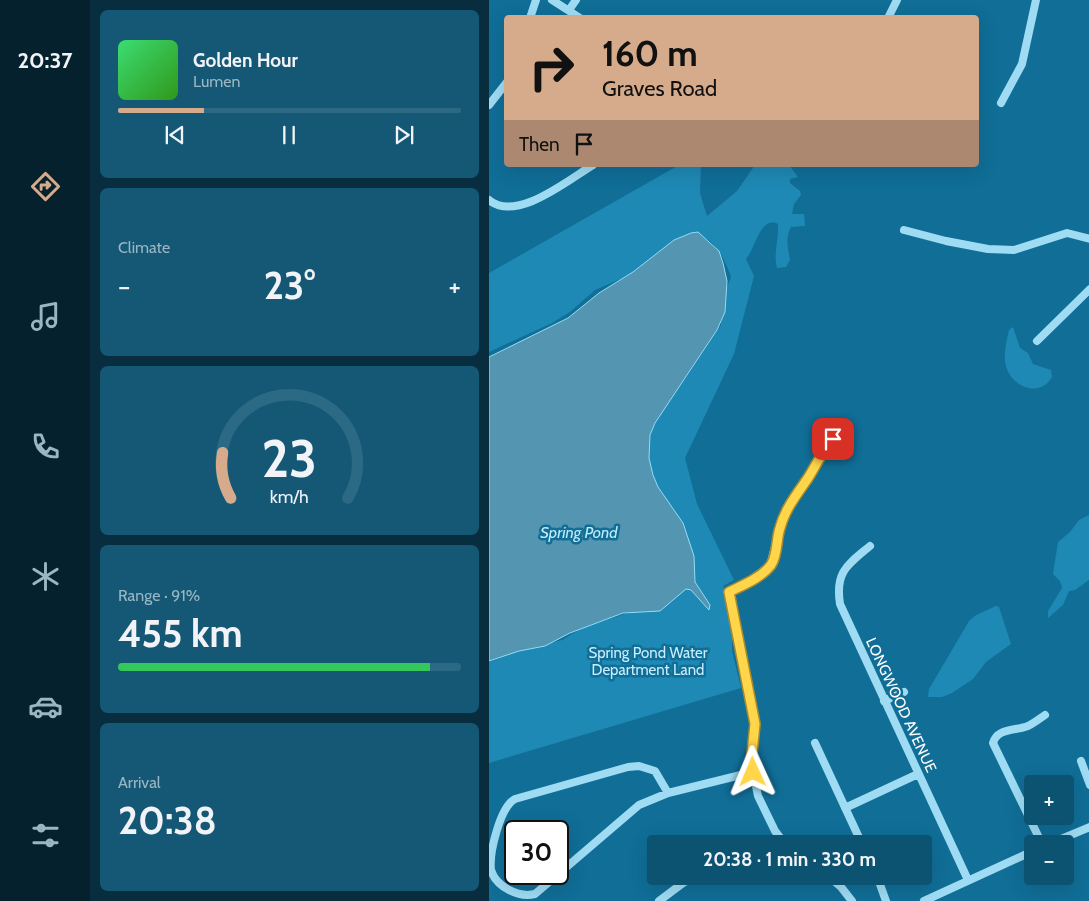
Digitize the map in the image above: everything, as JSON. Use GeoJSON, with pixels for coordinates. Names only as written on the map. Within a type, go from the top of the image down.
{"type":"FeatureCollection","features":[{"type":"Feature","properties":{"kind":"street"},"geometry":{"type":"LineString","coordinates":[[532,15],[536,0]]}},
{"type":"Feature","properties":{"kind":"street"},"geometry":{"type":"LineString","coordinates":[[552,0],[576,15]]}},
{"type":"Feature","properties":{"kind":"street"},"geometry":{"type":"LineString","coordinates":[[569,10],[575,0]]}},
{"type":"Feature","properties":{"kind":"street"},"geometry":{"type":"LineString","coordinates":[[890,15],[897,0]]}},
{"type":"Feature","properties":{"kind":"street"},"geometry":{"type":"LineString","coordinates":[[1001,103],[1022,64],[1036,0]]}},
{"type":"Feature","properties":{"kind":"street"},"geometry":{"type":"LineString","coordinates":[[489,105],[504,86]]}},
{"type":"Feature","properties":{"kind":"street"},"geometry":{"type":"LineString","coordinates":[[489,200],[504,208],[519,207],[589,167]]}},
{"type":"Feature","properties":{"kind":"street"},"geometry":{"type":"LineString","coordinates":[[904,230],[988,249],[1014,250],[1067,233],[1089,239]]}},
{"type":"Feature","properties":{"kind":"street"},"geometry":{"type":"LineString","coordinates":[[1037,341],[1089,289]]}},
{"type":"Feature","properties":{"kind":"street"},"geometry":{"type":"LineString","coordinates":[[778,835],[758,796],[751,763],[755,724],[729,592],[749,582],[770,566],[780,527],[794,496],[807,479],[823,449],[833,439]]}},
{"type":"Feature","properties":{"kind":"street","name":"LONGWOOD AVENUE"},"geometry":{"type":"LineString","coordinates":[[870,546],[842,572],[838,586],[845,619],[969,880]]}},
{"type":"Feature","properties":{"kind":"street"},"geometry":{"type":"LineString","coordinates":[[884,701],[904,692]]}},
{"type":"Feature","properties":{"kind":"street"},"geometry":{"type":"LineString","coordinates":[[1038,835],[993,743],[1000,733],[1029,725],[1045,715]]}},
{"type":"Feature","properties":{"kind":"street"},"geometry":{"type":"LineString","coordinates":[[815,743],[858,835]]}},
{"type":"Feature","properties":{"kind":"street"},"geometry":{"type":"LineString","coordinates":[[1081,761],[1089,786]]}},
{"type":"Feature","properties":{"kind":"street"},"geometry":{"type":"LineString","coordinates":[[668,793],[655,771],[639,766],[629,767],[515,799],[507,805],[501,817],[491,853],[491,871],[500,883],[515,893],[527,896],[535,894],[633,810],[668,793],[753,772]]}},
{"type":"Feature","properties":{"kind":"street"},"geometry":{"type":"LineString","coordinates":[[845,808],[918,774]]}},
{"type":"Feature","properties":{"kind":"street"},"geometry":{"type":"LineString","coordinates":[[1070,835],[1089,827]]}},
{"type":"Feature","properties":{"kind":"street"},"geometry":{"type":"LineString","coordinates":[[924,901],[1024,855]]}},
{"type":"Feature","properties":{"kind":"street"},"geometry":{"type":"LineString","coordinates":[[659,901],[679,885]]}},
{"type":"Feature","properties":{"kind":"street"},"geometry":{"type":"LineString","coordinates":[[839,885],[853,901]]}},
{"type":"Feature","properties":{"kind":"street"},"geometry":{"type":"LineString","coordinates":[[880,885],[886,901]]}},
{"type":"Feature","properties":{"kind":"green space","name":"Spring Pond Water Department Land"},"geometry":{"type":"Polygon","coordinates":[[[675,167],[701,167],[700,193],[707,216],[737,191],[754,167],[790,167],[798,177],[790,179],[790,183],[800,191],[801,195],[794,204],[792,214],[804,214],[805,226],[791,227],[789,231],[787,244],[790,260],[786,267],[777,268],[776,263],[778,224],[767,224],[762,229],[746,259],[754,276],[734,354],[685,458],[697,504],[734,580],[723,586],[732,605],[732,651],[741,688],[489,763],[489,662],[515,652],[562,640],[584,627],[637,610],[644,477],[651,429],[663,407],[681,385],[721,325],[724,295],[731,277],[722,256],[712,243],[700,236],[692,235],[630,275],[595,290],[570,312],[552,323],[489,352],[489,273],[675,167]]]}},
{"type":"Feature","properties":{"kind":"green space"},"geometry":{"type":"Polygon","coordinates":[[[1013,327],[1020,348],[1028,353],[1033,364],[1051,370],[1052,377],[1039,388],[1024,387],[1011,377],[1007,370],[1005,349],[1009,330],[1013,327]]]}},
{"type":"Feature","properties":{"kind":"green space"},"geometry":{"type":"Polygon","coordinates":[[[1089,515],[1089,580],[1075,590],[1069,591],[1063,605],[1048,618],[1048,611],[1062,588],[1060,581],[1053,574],[1058,542],[1070,532],[1079,520],[1089,515]]]}},
{"type":"Feature","properties":{"kind":"green space"},"geometry":{"type":"Polygon","coordinates":[[[996,606],[999,607],[1011,644],[986,662],[973,679],[952,693],[942,697],[928,697],[929,689],[969,621],[976,615],[996,606]]]}},
{"type":"Feature","properties":{"kind":"water","name":"Spring Pond"},"geometry":{"type":"Polygon","coordinates":[[[698,232],[719,251],[727,281],[725,312],[717,330],[655,423],[650,435],[649,458],[658,487],[683,523],[694,556],[695,582],[710,605],[709,610],[691,590],[686,589],[660,611],[623,613],[570,633],[545,646],[519,651],[489,661],[489,357],[568,318],[599,293],[633,272],[674,240],[698,232]]]}},
{"type":"Feature","properties":{"kind":"route"},"geometry":{"type":"LineString","coordinates":[[753,772],[751,763],[755,724],[729,592],[749,582],[770,566],[780,527],[794,496],[807,479],[823,449],[833,439]]}}]}
